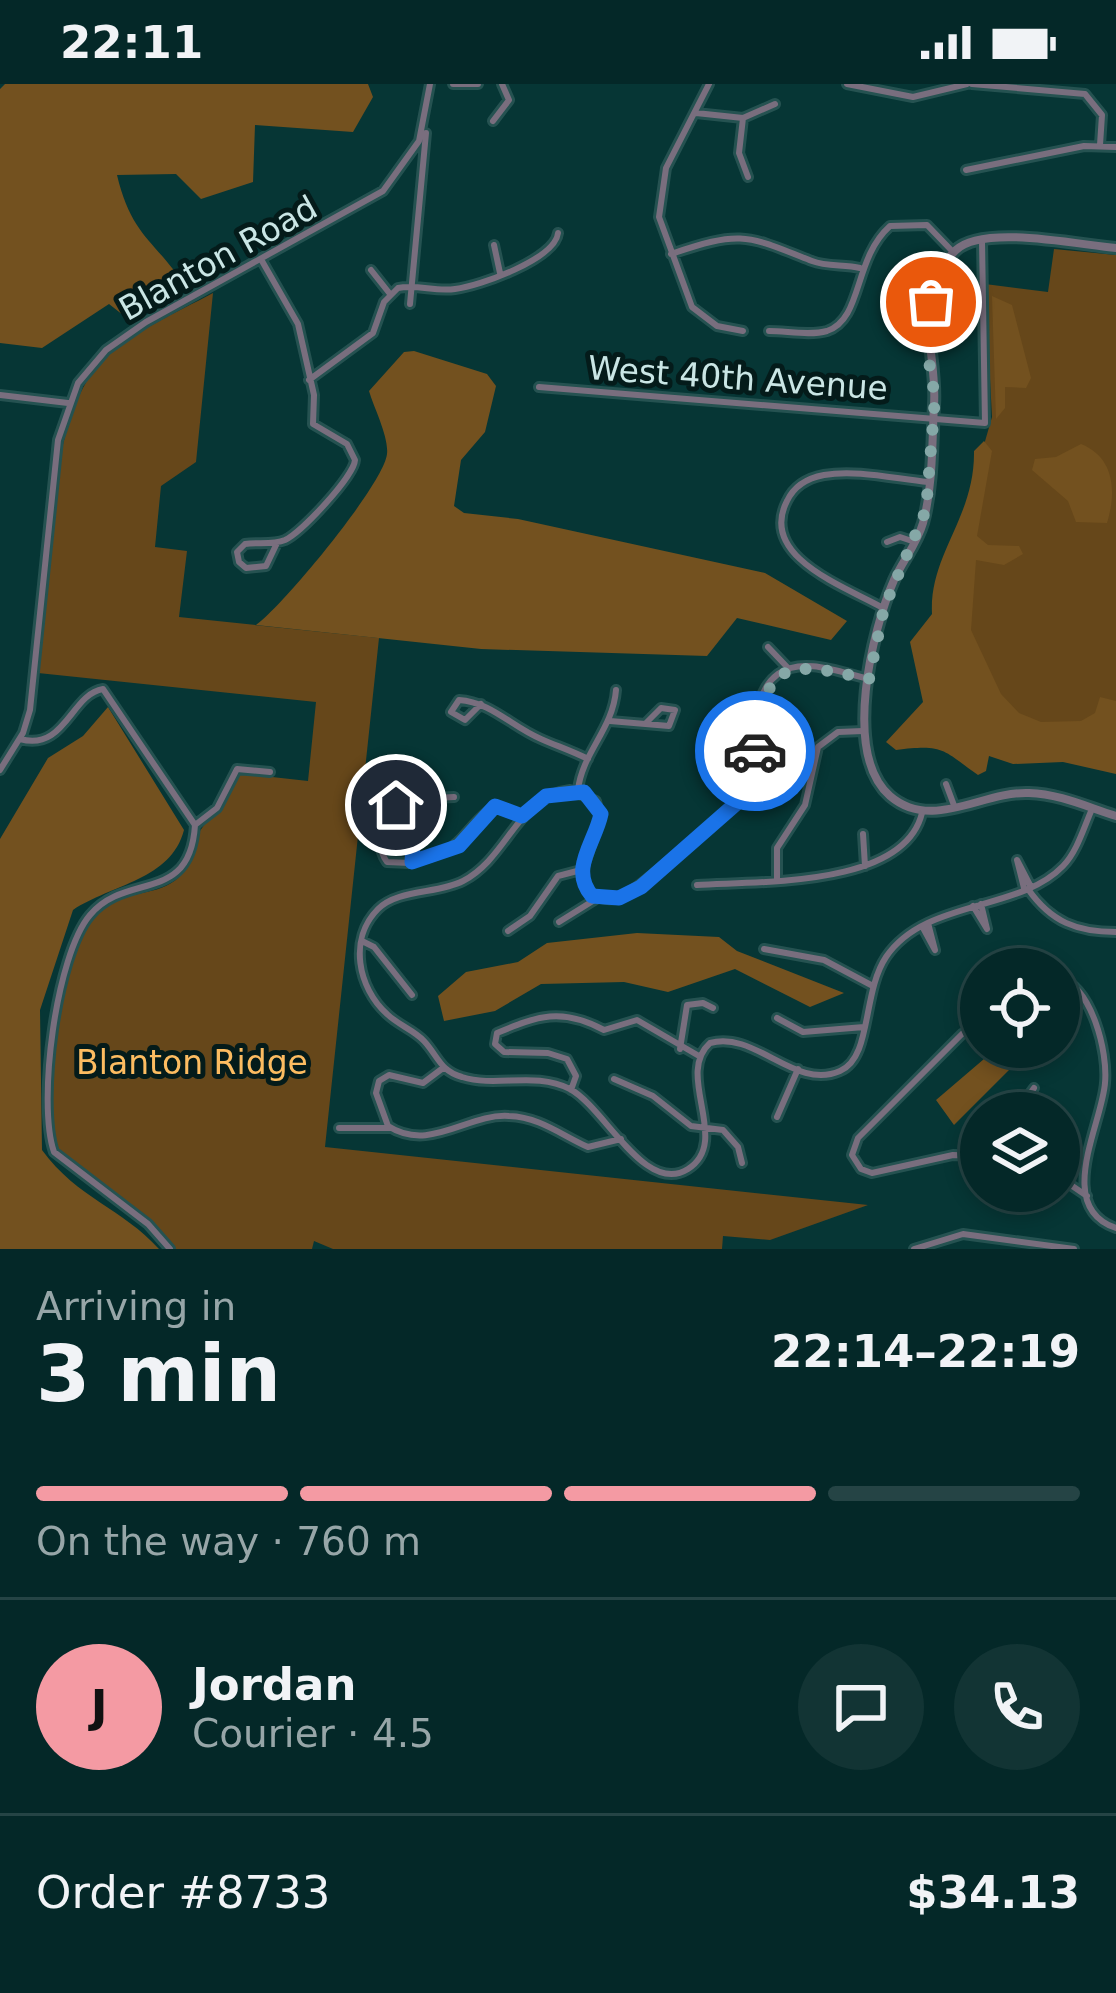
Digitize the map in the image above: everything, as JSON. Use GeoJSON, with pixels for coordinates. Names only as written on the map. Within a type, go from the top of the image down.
{"type":"FeatureCollection","features":[{"type":"Feature","properties":{"kind":"street","name":"Blanton Road"},"geometry":{"type":"LineString","coordinates":[[0,770],[20,739],[30,710],[58,440],[68,403],[92,364],[120,339],[383,190],[415,150],[430,84]]}},
{"type":"Feature","properties":{"kind":"street"},"geometry":{"type":"LineString","coordinates":[[453,84],[478,84]]}},
{"type":"Feature","properties":{"kind":"street"},"geometry":{"type":"LineString","coordinates":[[493,121],[509,100],[502,84]]}},
{"type":"Feature","properties":{"kind":"street"},"geometry":{"type":"LineString","coordinates":[[709,84],[659,188],[658,217],[686,295],[703,318],[743,331]]}},
{"type":"Feature","properties":{"kind":"street"},"geometry":{"type":"LineString","coordinates":[[847,84],[913,97],[969,84],[1085,94],[1102,115],[1100,145]]}},
{"type":"Feature","properties":{"kind":"street"},"geometry":{"type":"LineString","coordinates":[[493,103],[501,113]]}},
{"type":"Feature","properties":{"kind":"street"},"geometry":{"type":"LineString","coordinates":[[696,113],[743,118],[775,104]]}},
{"type":"Feature","properties":{"kind":"street"},"geometry":{"type":"LineString","coordinates":[[410,304],[426,117]]}},
{"type":"Feature","properties":{"kind":"street"},"geometry":{"type":"LineString","coordinates":[[743,118],[739,153],[748,177]]}},
{"type":"Feature","properties":{"kind":"street"},"geometry":{"type":"LineString","coordinates":[[966,170],[1100,145],[1116,147]]}},
{"type":"Feature","properties":{"kind":"street"},"geometry":{"type":"LineString","coordinates":[[769,332],[835,328],[853,306],[860,268],[877,238],[902,222],[928,225],[954,253]]}},
{"type":"Feature","properties":{"kind":"street"},"geometry":{"type":"LineString","coordinates":[[309,380],[373,333],[390,295],[412,285],[456,289],[500,273],[546,255],[558,233]]}},
{"type":"Feature","properties":{"kind":"street"},"geometry":{"type":"LineString","coordinates":[[1116,248],[982,237],[954,253],[939,277],[926,322],[933,418],[928,482],[915,542],[884,608],[863,731],[876,780],[890,796],[922,813],[1023,792],[1066,798],[1116,816]]}},
{"type":"Feature","properties":{"kind":"street","name":"West 40th Avenue"},"geometry":{"type":"LineString","coordinates":[[539,387],[986,423],[982,237]]}},
{"type":"Feature","properties":{"kind":"street"},"geometry":{"type":"LineString","coordinates":[[671,254],[726,238],[784,241],[818,263],[860,268]]}},
{"type":"Feature","properties":{"kind":"street"},"geometry":{"type":"LineString","coordinates":[[494,245],[500,273]]}},
{"type":"Feature","properties":{"kind":"street"},"geometry":{"type":"LineString","coordinates":[[262,261],[292,309],[309,380],[313,424],[346,444],[354,469],[298,531],[277,543],[245,544],[237,552],[238,562],[246,568],[266,566],[277,543]]}},
{"type":"Feature","properties":{"kind":"street"},"geometry":{"type":"LineString","coordinates":[[371,270],[390,295]]}},
{"type":"Feature","properties":{"kind":"street"},"geometry":{"type":"LineString","coordinates":[[0,395],[68,403]]}},
{"type":"Feature","properties":{"kind":"street"},"geometry":{"type":"LineString","coordinates":[[884,608],[796,557],[782,535],[782,513],[794,490],[823,475],[928,482]]}},
{"type":"Feature","properties":{"kind":"street"},"geometry":{"type":"LineString","coordinates":[[887,542],[901,537],[915,542]]}},
{"type":"Feature","properties":{"kind":"street"},"geometry":{"type":"LineString","coordinates":[[768,647],[789,669]]}},
{"type":"Feature","properties":{"kind":"street"},"geometry":{"type":"LineString","coordinates":[[869,679],[806,666],[789,669],[764,692],[743,796],[641,887],[619,898],[598,897],[583,885],[581,870],[601,814],[591,796],[578,790],[546,796],[522,816],[482,869],[447,888],[386,903],[368,921],[360,967],[373,1000],[423,1040],[443,1068],[471,1079],[534,1079],[571,1090],[602,1112],[645,1166],[672,1174],[699,1158],[704,1128],[699,1056],[710,1043],[726,1039],[798,1069],[835,1074],[847,1068],[862,1048],[871,985],[896,943],[925,925],[1028,888],[1069,859],[1093,809]]}},
{"type":"Feature","properties":{"kind":"street"},"geometry":{"type":"LineString","coordinates":[[20,739],[37,741],[53,734],[92,691],[103,689],[195,825]]}},
{"type":"Feature","properties":{"kind":"street"},"geometry":{"type":"LineString","coordinates":[[578,790],[588,759],[610,721],[616,690]]}},
{"type":"Feature","properties":{"kind":"street"},"geometry":{"type":"LineString","coordinates":[[482,704],[465,720],[451,712],[459,700],[482,704],[588,759]]}},
{"type":"Feature","properties":{"kind":"street"},"geometry":{"type":"LineString","coordinates":[[610,721],[669,727],[675,710],[661,707],[647,722]]}},
{"type":"Feature","properties":{"kind":"street"},"geometry":{"type":"LineString","coordinates":[[777,880],[777,848],[805,805],[818,747],[838,732],[863,731]]}},
{"type":"Feature","properties":{"kind":"street"},"geometry":{"type":"LineString","coordinates":[[170,1249],[148,1224],[54,1152],[48,1052],[86,921],[109,901],[173,877],[190,854],[195,825],[217,808],[236,770],[270,772]]}},
{"type":"Feature","properties":{"kind":"street"},"geometry":{"type":"LineString","coordinates":[[946,784],[955,808]]}},
{"type":"Feature","properties":{"kind":"street"},"geometry":{"type":"LineString","coordinates":[[416,826],[426,824],[435,798],[454,797]]}},
{"type":"Feature","properties":{"kind":"street"},"geometry":{"type":"LineString","coordinates":[[412,862],[409,845],[416,826],[408,805],[393,806],[383,819],[382,857],[394,864],[412,862],[459,846],[495,806],[522,816]]}},
{"type":"Feature","properties":{"kind":"street"},"geometry":{"type":"LineString","coordinates":[[697,885],[777,880],[865,866],[915,831],[922,813]]}},
{"type":"Feature","properties":{"kind":"street"},"geometry":{"type":"LineString","coordinates":[[863,834],[865,866]]}},
{"type":"Feature","properties":{"kind":"street"},"geometry":{"type":"LineString","coordinates":[[508,931],[528,919],[558,876],[581,870]]}},
{"type":"Feature","properties":{"kind":"street"},"geometry":{"type":"LineString","coordinates":[[1028,888],[1059,921],[1088,932],[1116,932]]}},
{"type":"Feature","properties":{"kind":"street"},"geometry":{"type":"LineString","coordinates":[[560,922],[598,897]]}},
{"type":"Feature","properties":{"kind":"street"},"geometry":{"type":"LineString","coordinates":[[361,941],[374,947],[412,995]]}},
{"type":"Feature","properties":{"kind":"street"},"geometry":{"type":"LineString","coordinates":[[764,949],[824,960],[871,985]]}},
{"type":"Feature","properties":{"kind":"street"},"geometry":{"type":"LineString","coordinates":[[1080,991],[1106,1079],[1086,1149],[1087,1196],[1100,1220],[1116,1228]]}},
{"type":"Feature","properties":{"kind":"street"},"geometry":{"type":"LineString","coordinates":[[680,1049],[687,1004],[713,1008]]}},
{"type":"Feature","properties":{"kind":"street"},"geometry":{"type":"LineString","coordinates":[[571,1090],[576,1076],[567,1059],[548,1052],[504,1052],[495,1044],[497,1033],[547,1013],[582,1019],[608,1031],[638,1020],[680,1049],[699,1056]]}},
{"type":"Feature","properties":{"kind":"street"},"geometry":{"type":"LineString","coordinates":[[777,1018],[802,1032],[864,1027]]}},
{"type":"Feature","properties":{"kind":"street"},"geometry":{"type":"LineString","coordinates":[[960,1035],[866,1130],[852,1155],[857,1167],[872,1173],[960,1155]]}},
{"type":"Feature","properties":{"kind":"street"},"geometry":{"type":"LineString","coordinates":[[390,1128],[377,1098],[379,1081],[392,1076],[423,1083],[443,1068]]}},
{"type":"Feature","properties":{"kind":"street"},"geometry":{"type":"LineString","coordinates":[[777,1117],[798,1069]]}},
{"type":"Feature","properties":{"kind":"street"},"geometry":{"type":"LineString","coordinates":[[614,1079],[662,1101],[683,1122],[726,1132],[742,1163]]}},
{"type":"Feature","properties":{"kind":"street"},"geometry":{"type":"LineString","coordinates":[[1031,1092],[1034,1088]]}},
{"type":"Feature","properties":{"kind":"street"},"geometry":{"type":"LineString","coordinates":[[339,1128],[444,1133],[508,1115],[545,1124],[588,1148],[621,1139]]}},
{"type":"Feature","properties":{"kind":"street"},"geometry":{"type":"LineString","coordinates":[[1080,1188],[1086,1178]]}},
{"type":"Feature","properties":{"kind":"street"},"geometry":{"type":"LineString","coordinates":[[1080,1191],[1087,1196]]}},
{"type":"Feature","properties":{"kind":"street"},"geometry":{"type":"LineString","coordinates":[[914,1249],[940,1237],[973,1234],[1074,1249]]}},
{"type":"Feature","properties":{"kind":"green space"},"geometry":{"type":"Polygon","coordinates":[[[1054,249],[1116,255],[1116,765],[1009,752],[923,657],[992,417],[985,284],[1048,292],[1054,249]]]}},
{"type":"Feature","properties":{"kind":"green space","name":"Blanton Ridge"},"geometry":{"type":"Polygon","coordinates":[[[213,293],[196,462],[161,486],[155,547],[187,551],[179,617],[379,638],[325,1147],[868,1205],[770,1240],[723,1236],[722,1249],[333,1249],[314,1241],[312,1249],[173,1249],[161,1231],[56,1149],[52,1093],[58,1022],[74,954],[86,927],[111,902],[162,888],[179,877],[198,834],[236,773],[308,781],[316,702],[38,673],[59,463],[84,386],[103,360],[128,340],[213,293]]]}},
{"type":"Feature","properties":{"kind":"shaded area"},"geometry":{"type":"Polygon","coordinates":[[[5,84],[368,84],[373,97],[353,132],[255,125],[253,182],[201,199],[176,174],[117,175],[137,226],[187,289],[128,319],[109,304],[42,348],[0,343],[0,89],[5,84]]]}},
{"type":"Feature","properties":{"kind":"shaded area"},"geometry":{"type":"Polygon","coordinates":[[[992,296],[1012,305],[1031,378],[1026,388],[1005,387],[1005,408],[996,419],[992,296]]]}},
{"type":"Feature","properties":{"kind":"shaded area"},"geometry":{"type":"Polygon","coordinates":[[[404,352],[487,374],[496,386],[485,432],[461,460],[454,506],[464,513],[518,519],[765,573],[847,621],[831,640],[737,618],[707,656],[481,649],[256,625],[330,544],[382,469],[387,447],[369,391],[404,352]]]}},
{"type":"Feature","properties":{"kind":"shaded area"},"geometry":{"type":"Polygon","coordinates":[[[984,441],[992,451],[977,536],[988,545],[1019,546],[1023,554],[1004,565],[976,560],[971,630],[1001,694],[1019,713],[1041,722],[1081,721],[1095,713],[1100,697],[1116,701],[1116,774],[1063,762],[1013,764],[989,756],[986,771],[978,775],[942,751],[896,750],[886,742],[923,702],[910,642],[932,614],[937,573],[967,496],[974,451],[984,441]]]}},
{"type":"Feature","properties":{"kind":"shaded area"},"geometry":{"type":"Polygon","coordinates":[[[1081,444],[1093,450],[1107,468],[1112,500],[1107,523],[1076,522],[1068,501],[1032,470],[1035,459],[1056,457],[1081,444]]]}},
{"type":"Feature","properties":{"kind":"shaded area"},"geometry":{"type":"Polygon","coordinates":[[[108,707],[184,830],[167,860],[73,910],[40,1010],[42,1150],[70,1180],[159,1249],[0,1249],[0,839],[48,758],[83,736],[108,707]]]}},
{"type":"Feature","properties":{"kind":"shaded area"},"geometry":{"type":"Polygon","coordinates":[[[637,933],[719,937],[737,951],[844,993],[810,1007],[735,969],[668,992],[624,982],[541,984],[495,1011],[444,1021],[438,996],[466,972],[518,962],[547,943],[637,933]]]}},
{"type":"Feature","properties":{"kind":"shaded area"},"geometry":{"type":"Polygon","coordinates":[[[973,1068],[1011,1068],[987,1092],[960,1092],[960,1119],[954,1125],[936,1100],[973,1068]]]}},
{"type":"Feature","properties":{"kind":"way so far"},"geometry":{"type":"LineString","coordinates":[[755,751],[762,698],[779,674],[806,666],[869,679],[884,608],[926,510],[935,398],[925,337],[931,302]]}},
{"type":"Feature","properties":{"kind":"route"},"geometry":{"type":"LineString","coordinates":[[396,805],[408,805],[415,812],[416,830],[409,848],[412,862],[459,846],[495,806],[522,816],[546,796],[564,790],[584,792],[596,801],[601,814],[582,865],[583,885],[592,896],[619,898],[641,887],[739,801],[749,785],[755,751]]}}]}
